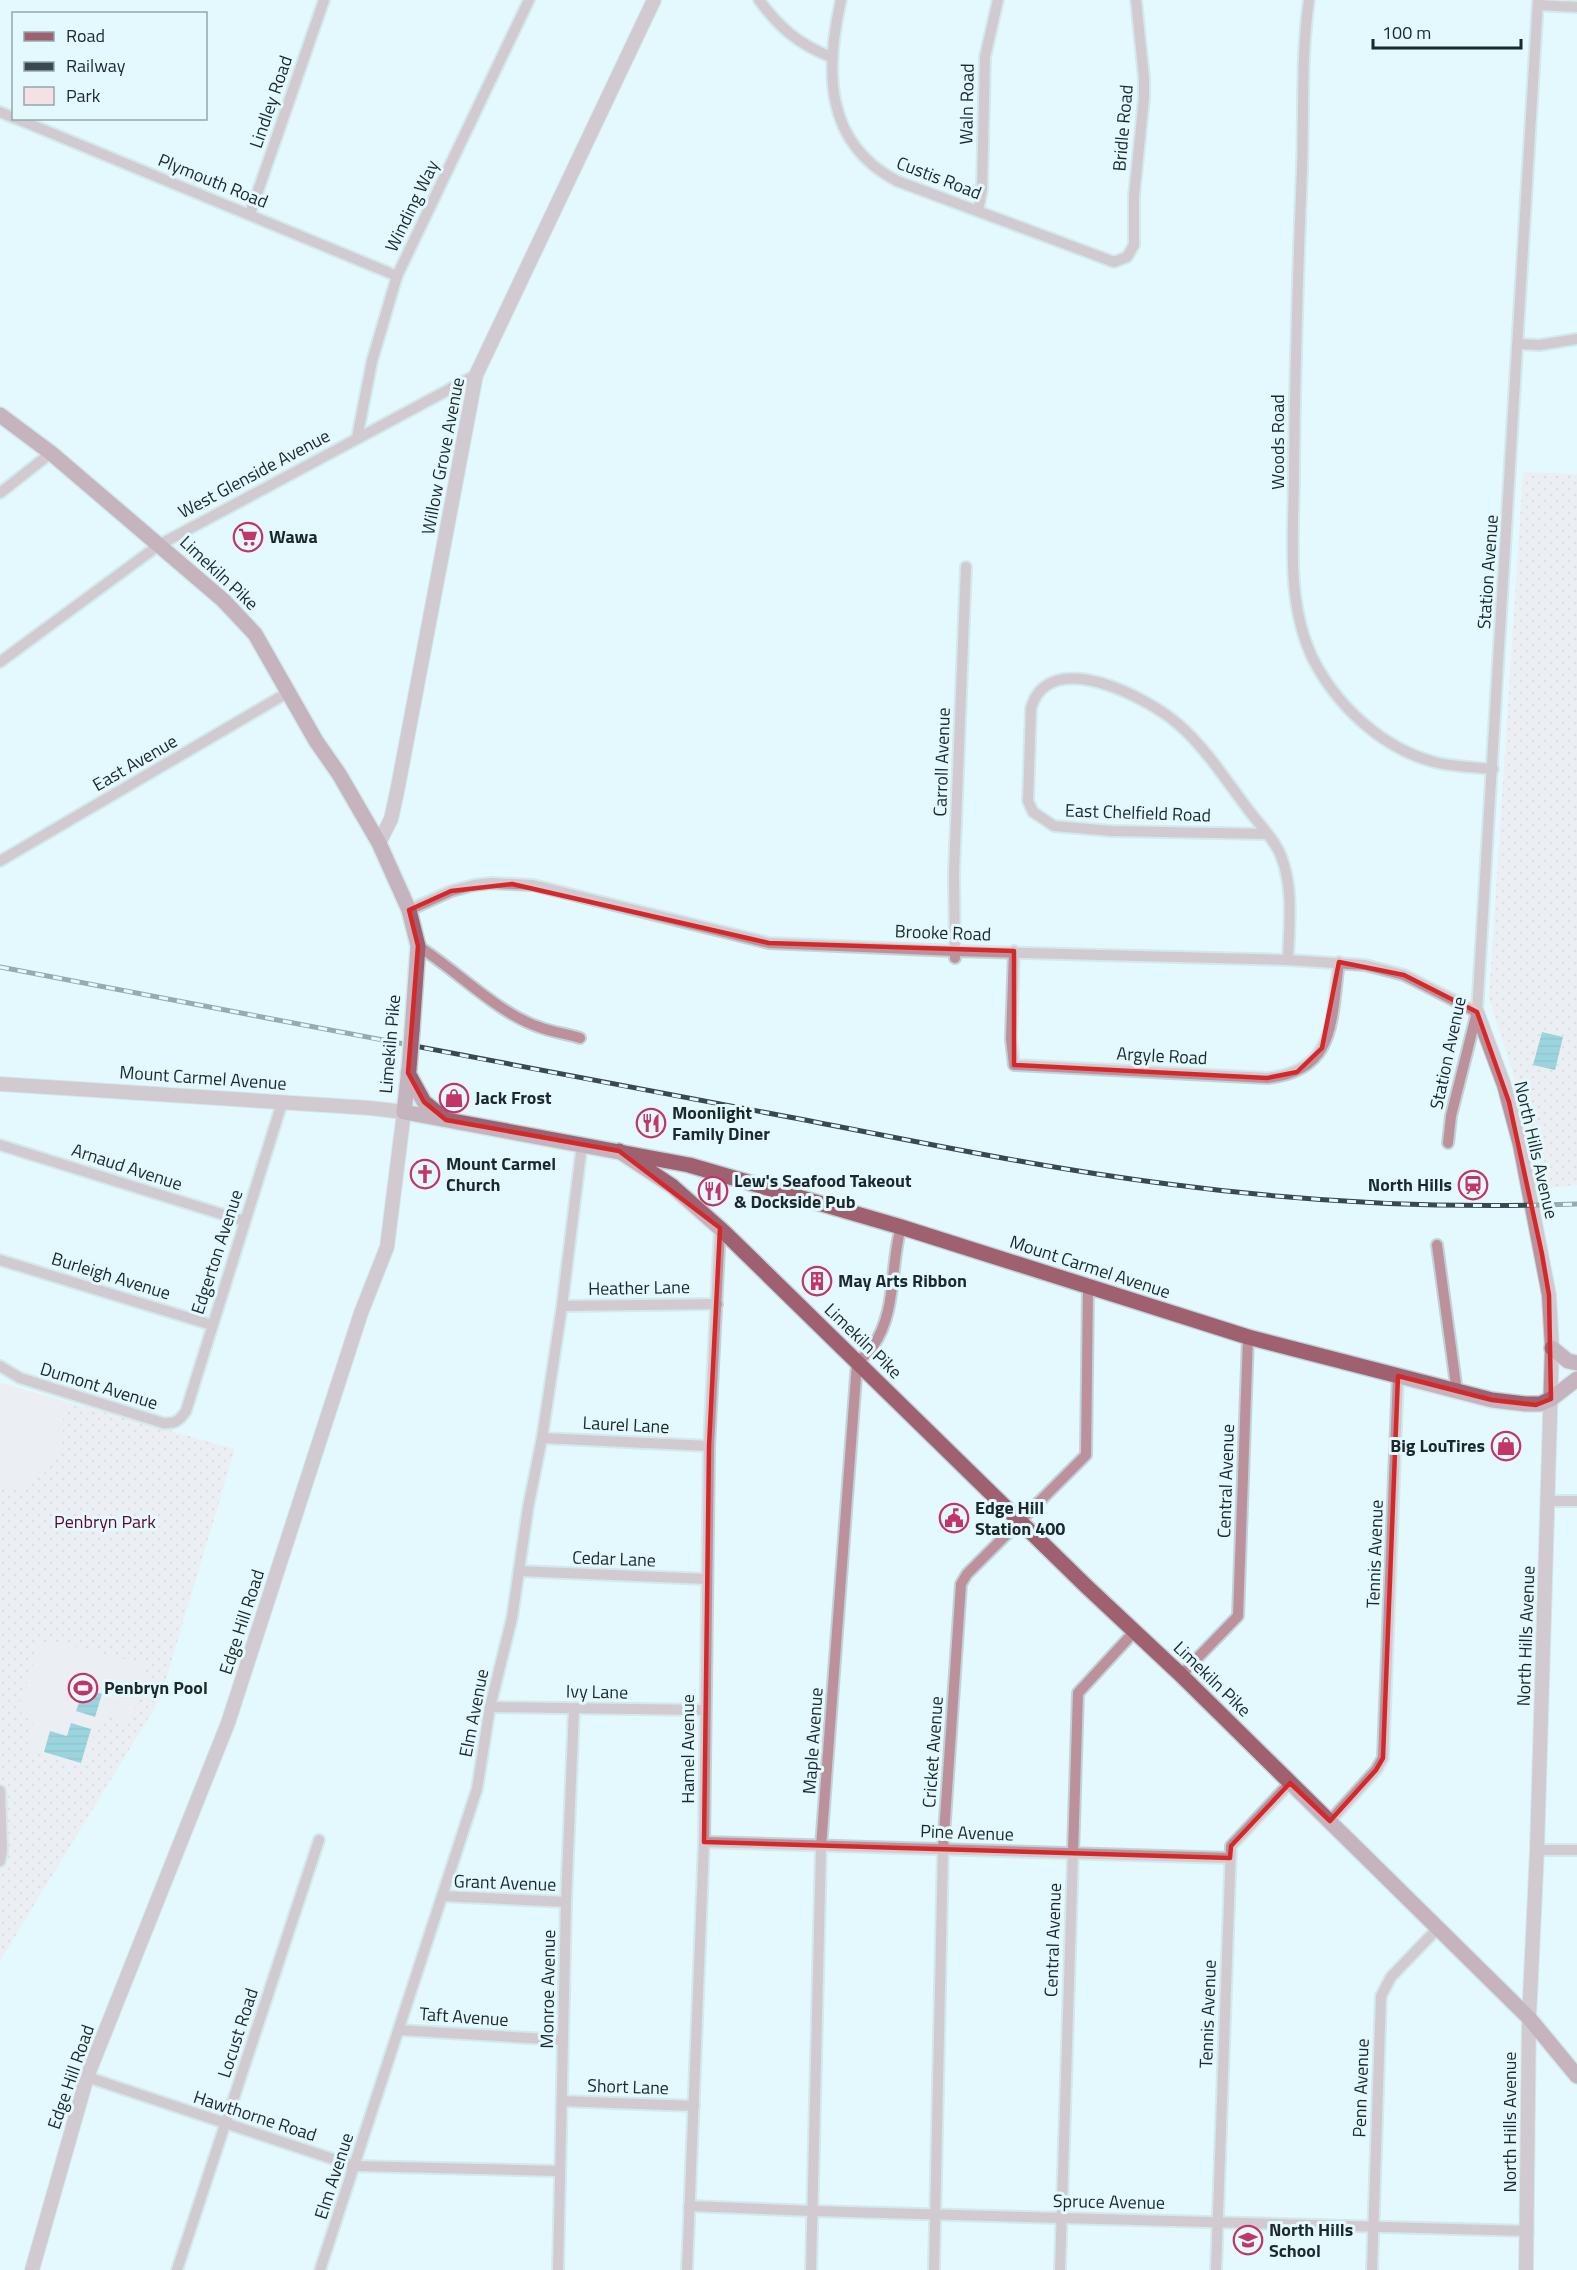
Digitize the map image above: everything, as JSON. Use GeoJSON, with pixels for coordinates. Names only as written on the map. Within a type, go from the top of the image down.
{"type":"FeatureCollection","features":[{"type":"Feature","properties":{"kind":"main road","name":"Limekiln Pike"},"geometry":{"type":"LineString","coordinates":[[0,415],[51,453],[159,545],[223,600],[255,634],[287,693],[339,774],[379,843],[409,910],[418,946],[404,1112],[619,1151],[672,1186],[720,1228],[1330,1821],[1529,2018],[1577,2076]]}},
{"type":"Feature","properties":{"kind":"main road"},"geometry":{"type":"LineString","coordinates":[[408,1071],[424,1102],[446,1120]]}},
{"type":"Feature","properties":{"kind":"main road","name":"Mount Carmel Avenue"},"geometry":{"type":"LineString","coordinates":[[619,1151],[689,1165],[901,1227],[1248,1337],[1492,1400],[1540,1404],[1551,1399]]}},
{"type":"Feature","properties":{"kind":"main road"},"geometry":{"type":"LineString","coordinates":[[1552,1348],[1568,1361],[1577,1363]]}},
{"type":"Feature","properties":{"kind":"main road"},"geometry":{"type":"LineString","coordinates":[[1551,1399],[1577,1379]]}},
{"type":"Feature","properties":{"kind":"street","name":"Lindley Road"},"geometry":{"type":"LineString","coordinates":[[250,214],[324,0]]}},
{"type":"Feature","properties":{"kind":"street","name":"Winding Way"},"geometry":{"type":"LineString","coordinates":[[357,438],[372,361],[397,276],[529,0]]}},
{"type":"Feature","properties":{"kind":"street","name":"Willow Grove Avenue"},"geometry":{"type":"LineString","coordinates":[[379,843],[391,819],[397,792],[476,375],[654,0]]}},
{"type":"Feature","properties":{"kind":"street"},"geometry":{"type":"LineString","coordinates":[[759,0],[787,33],[806,47],[831,57]]}},
{"type":"Feature","properties":{"kind":"street","name":"Custis Road"},"geometry":{"type":"LineString","coordinates":[[841,0],[831,57],[833,94],[847,133],[863,156],[884,174],[897,181],[1107,261],[1119,261],[1127,257]]}},
{"type":"Feature","properties":{"kind":"street","name":"Waln Road"},"geometry":{"type":"LineString","coordinates":[[978,211],[982,190],[985,57],[998,0]]}},
{"type":"Feature","properties":{"kind":"street","name":"Bridle Road"},"geometry":{"type":"LineString","coordinates":[[1127,257],[1134,245],[1134,196],[1144,98],[1136,0]]}},
{"type":"Feature","properties":{"kind":"street","name":"Woods Road"},"geometry":{"type":"LineString","coordinates":[[1309,0],[1306,22],[1295,347],[1294,581],[1300,628],[1313,659],[1332,691],[1373,731],[1416,756],[1433,761],[1493,769]]}},
{"type":"Feature","properties":{"kind":"street"},"geometry":{"type":"LineString","coordinates":[[1538,2],[1577,7]]}},
{"type":"Feature","properties":{"kind":"street","name":"Station Avenue"},"geometry":{"type":"LineString","coordinates":[[1448,1143],[1450,1116],[1477,1012],[1538,2]]}},
{"type":"Feature","properties":{"kind":"street","name":"Plymouth Road"},"geometry":{"type":"LineString","coordinates":[[19,120],[397,276]]}},
{"type":"Feature","properties":{"kind":"street"},"geometry":{"type":"LineString","coordinates":[[1519,344],[1540,345],[1577,339]]}},
{"type":"Feature","properties":{"kind":"street","name":"West Glenside Avenue"},"geometry":{"type":"LineString","coordinates":[[0,662],[159,545],[476,375]]}},
{"type":"Feature","properties":{"kind":"street"},"geometry":{"type":"LineString","coordinates":[[0,493],[51,453]]}},
{"type":"Feature","properties":{"kind":"street","name":"Carroll Avenue"},"geometry":{"type":"LineString","coordinates":[[955,954],[954,873],[966,567]]}},
{"type":"Feature","properties":{"kind":"street","name":"East Chelfield Road"},"geometry":{"type":"LineString","coordinates":[[1059,678],[1088,680],[1117,688],[1139,699],[1176,722],[1195,740],[1267,834],[1112,831],[1054,826],[1042,819],[1034,812],[1028,801],[1031,708],[1034,697],[1051,681],[1059,678]]}},
{"type":"Feature","properties":{"kind":"street","name":"East Avenue"},"geometry":{"type":"LineString","coordinates":[[0,861],[287,693]]}},
{"type":"Feature","properties":{"kind":"street"},"geometry":{"type":"LineString","coordinates":[[1267,834],[1280,854],[1288,878],[1288,960]]}},
{"type":"Feature","properties":{"kind":"street","name":"Brooke Road"},"geometry":{"type":"LineString","coordinates":[[409,910],[451,891],[474,885],[533,885],[769,942],[955,954],[1014,951],[1339,962],[1385,969],[1404,975],[1477,1012]]}},
{"type":"Feature","properties":{"kind":"street"},"geometry":{"type":"LineString","coordinates":[[418,946],[505,1010],[539,1027],[580,1038]]}},
{"type":"Feature","properties":{"kind":"street","name":"Argyle Road"},"geometry":{"type":"LineString","coordinates":[[1014,951],[1011,1039],[1014,1065],[1267,1078],[1297,1072],[1312,1063],[1319,1055],[1331,1019],[1339,962]]}},
{"type":"Feature","properties":{"kind":"street","name":"North Hills Avenue"},"geometry":{"type":"LineString","coordinates":[[1477,1012],[1504,1085],[1520,1145],[1534,1226],[1548,1285],[1552,1348],[1537,1850],[1529,2018],[1526,2270]]}},
{"type":"Feature","properties":{"kind":"street","name":"Mount Carmel Avenue"},"geometry":{"type":"LineString","coordinates":[[0,1084],[404,1112]]}},
{"type":"Feature","properties":{"kind":"street","name":"Edgerton Avenue"},"geometry":{"type":"LineString","coordinates":[[186,1411],[282,1103]]}},
{"type":"Feature","properties":{"kind":"street","name":"Edge Hill Road"},"geometry":{"type":"LineString","coordinates":[[32,2270],[87,2077],[228,1723],[361,1313],[387,1247],[404,1112]]}},
{"type":"Feature","properties":{"kind":"street","name":"Elm Avenue"},"geometry":{"type":"LineString","coordinates":[[320,2270],[477,1788],[490,1707],[512,1618],[528,1509],[542,1438],[562,1306],[582,1144]]}},
{"type":"Feature","properties":{"kind":"street","name":"Arnaud Avenue"},"geometry":{"type":"LineString","coordinates":[[0,1145],[244,1221]]}},
{"type":"Feature","properties":{"kind":"street"},"geometry":{"type":"LineString","coordinates":[[857,1363],[873,1347],[888,1314],[896,1246],[901,1227]]}},
{"type":"Feature","properties":{"kind":"street","name":"Hamel Avenue"},"geometry":{"type":"LineString","coordinates":[[687,2270],[704,1842],[709,1446],[720,1228]]}},
{"type":"Feature","properties":{"kind":"street"},"geometry":{"type":"LineString","coordinates":[[1437,1245],[1457,1392]]}},
{"type":"Feature","properties":{"kind":"street","name":"Burleigh Avenue"},"geometry":{"type":"LineString","coordinates":[[0,1260],[212,1325]]}},
{"type":"Feature","properties":{"kind":"street","name":"Cricket Avenue"},"geometry":{"type":"LineString","coordinates":[[934,2270],[943,1849],[962,1584],[968,1574],[1086,1455],[1088,1287]]}},
{"type":"Feature","properties":{"kind":"street","name":"Heather Lane"},"geometry":{"type":"LineString","coordinates":[[562,1306],[717,1304]]}},
{"type":"Feature","properties":{"kind":"street","name":"Central Avenue"},"geometry":{"type":"LineString","coordinates":[[1181,1675],[1238,1616],[1248,1337]]}},
{"type":"Feature","properties":{"kind":"street","name":"Maple Avenue"},"geometry":{"type":"LineString","coordinates":[[811,2270],[821,1847],[857,1363]]}},
{"type":"Feature","properties":{"kind":"street","name":"Dumont Avenue"},"geometry":{"type":"LineString","coordinates":[[0,1366],[20,1378],[163,1423],[171,1424],[179,1421],[186,1411]]}},
{"type":"Feature","properties":{"kind":"street","name":"Tennis Avenue"},"geometry":{"type":"LineString","coordinates":[[1330,1821],[1376,1770],[1383,1758],[1398,1376]]}},
{"type":"Feature","properties":{"kind":"street","name":"Laurel Lane"},"geometry":{"type":"LineString","coordinates":[[542,1438],[709,1446]]}},
{"type":"Feature","properties":{"kind":"street"},"geometry":{"type":"LineString","coordinates":[[1548,1501],[1577,1501]]}},
{"type":"Feature","properties":{"kind":"street","name":"Cedar Lane"},"geometry":{"type":"LineString","coordinates":[[519,1572],[707,1579]]}},
{"type":"Feature","properties":{"kind":"street","name":"Central Avenue"},"geometry":{"type":"LineString","coordinates":[[1060,2270],[1078,1693],[1134,1632]]}},
{"type":"Feature","properties":{"kind":"street","name":"Ivy Lane"},"geometry":{"type":"LineString","coordinates":[[490,1707],[704,1710]]}},
{"type":"Feature","properties":{"kind":"street","name":"Monroe Avenue"},"geometry":{"type":"LineString","coordinates":[[558,2270],[566,1902],[574,1709]]}},
{"type":"Feature","properties":{"kind":"street","name":"Tennis Avenue"},"geometry":{"type":"LineString","coordinates":[[1216,2270],[1231,1846],[1290,1783]]}},
{"type":"Feature","properties":{"kind":"street"},"geometry":{"type":"LineString","coordinates":[[0,1791],[2,1851],[0,1861]]}},
{"type":"Feature","properties":{"kind":"street","name":"Locust Road"},"geometry":{"type":"LineString","coordinates":[[177,2270],[319,1840]]}},
{"type":"Feature","properties":{"kind":"street","name":"Pine Avenue"},"geometry":{"type":"LineString","coordinates":[[704,1842],[1230,1858]]}},
{"type":"Feature","properties":{"kind":"street"},"geometry":{"type":"LineString","coordinates":[[1537,1850],[1577,1850]]}},
{"type":"Feature","properties":{"kind":"street","name":"Grant Avenue"},"geometry":{"type":"LineString","coordinates":[[443,1896],[566,1902]]}},
{"type":"Feature","properties":{"kind":"street","name":"Penn Avenue"},"geometry":{"type":"LineString","coordinates":[[1372,2270],[1381,1996],[1391,1977],[1438,1928]]}},
{"type":"Feature","properties":{"kind":"street","name":"Taft Avenue"},"geometry":{"type":"LineString","coordinates":[[399,2030],[563,2040]]}},
{"type":"Feature","properties":{"kind":"street","name":"Hawthorne Road"},"geometry":{"type":"LineString","coordinates":[[87,2077],[354,2166],[560,2171]]}},
{"type":"Feature","properties":{"kind":"street","name":"Short Lane"},"geometry":{"type":"LineString","coordinates":[[562,2101],[694,2106]]}},
{"type":"Feature","properties":{"kind":"street","name":"Spruce Avenue"},"geometry":{"type":"LineString","coordinates":[[689,2206],[1528,2231]]}},
{"type":"Feature","properties":{"kind":"highlighted area"},"geometry":{"type":"Polygon","coordinates":[[[512,884],[769,943],[1014,951],[1014,1065],[1267,1078],[1297,1072],[1322,1048],[1339,962],[1404,975],[1477,1012],[1509,1102],[1542,1254],[1549,1295],[1551,1399],[1536,1405],[1492,1400],[1398,1376],[1383,1758],[1376,1770],[1330,1821],[1290,1783],[1231,1846],[1230,1858],[704,1842],[709,1446],[720,1228],[619,1151],[446,1120],[424,1102],[408,1073],[418,946],[409,910],[451,891],[512,884]]]}},
{"type":"Feature","properties":{"kind":"green space"},"geometry":{"type":"Polygon","coordinates":[[[1523,472],[1577,474],[1577,1185],[1549,1188],[1489,998],[1523,472]]]}},
{"type":"Feature","properties":{"kind":"green space","name":"Penbryn Park"},"geometry":{"type":"Polygon","coordinates":[[[0,1383],[235,1449],[160,1699],[0,1961],[0,1383]]]}},
{"type":"Feature","properties":{"kind":"green space"},"geometry":{"type":"Polygon","coordinates":[[[0,1383],[64,1401],[62,1448],[48,1470],[26,1487],[0,1486],[0,1383]]]}},
{"type":"Feature","properties":{"kind":"green space","name":"Penbryn Pool"},"geometry":{"type":"Polygon","coordinates":[[[49,1640],[147,1665],[131,1723],[111,1717],[96,1729],[84,1767],[26,1750],[33,1723],[18,1710],[39,1645],[49,1640]]]}},
{"type":"Feature","properties":{"kind":"water"},"geometry":{"type":"Polygon","coordinates":[[[1542,1032],[1563,1037],[1555,1070],[1533,1065],[1542,1032]]]}},
{"type":"Feature","properties":{"kind":"water"},"geometry":{"type":"Polygon","coordinates":[[[84,1688],[102,1694],[95,1717],[76,1711],[84,1688]]]}},
{"type":"Feature","properties":{"kind":"water"},"geometry":{"type":"Polygon","coordinates":[[[71,1723],[91,1729],[81,1763],[44,1752],[50,1731],[67,1736],[71,1723]]]}},
{"type":"Feature","properties":{"kind":"railway"},"geometry":{"type":"LineString","coordinates":[[0,967],[1120,1178],[1219,1190],[1372,1203],[1475,1206],[1577,1204]]}},
{"type":"Feature","properties":{"kind":"place","name":"Wawa"},"geometry":{"type":"Point","coordinates":[248,537]}},
{"type":"Feature","properties":{"kind":"place","name":"Jack Frost"},"geometry":{"type":"Point","coordinates":[454,1098]}},
{"type":"Feature","properties":{"kind":"place","name":"Moonlight Family Diner"},"geometry":{"type":"Point","coordinates":[651,1123]}},
{"type":"Feature","properties":{"kind":"place","name":"Mount Carmel Church"},"geometry":{"type":"Point","coordinates":[425,1174]}},
{"type":"Feature","properties":{"kind":"place","name":"North Hills"},"geometry":{"type":"Point","coordinates":[1473,1185]}},
{"type":"Feature","properties":{"kind":"place","name":"Lew's Seafood Takeout & Dockside Pub"},"geometry":{"type":"Point","coordinates":[713,1191]}},
{"type":"Feature","properties":{"kind":"place","name":"May Arts Ribbon"},"geometry":{"type":"Point","coordinates":[817,1281]}},
{"type":"Feature","properties":{"kind":"place","name":"Big LouTires"},"geometry":{"type":"Point","coordinates":[1506,1446]}},
{"type":"Feature","properties":{"kind":"place","name":"Edge Hill Station 400"},"geometry":{"type":"Point","coordinates":[954,1518]}},
{"type":"Feature","properties":{"kind":"place","name":"Penbryn Pool"},"geometry":{"type":"Point","coordinates":[83,1688]}},
{"type":"Feature","properties":{"kind":"place","name":"North Hills School"},"geometry":{"type":"Point","coordinates":[1248,2240]}}]}
